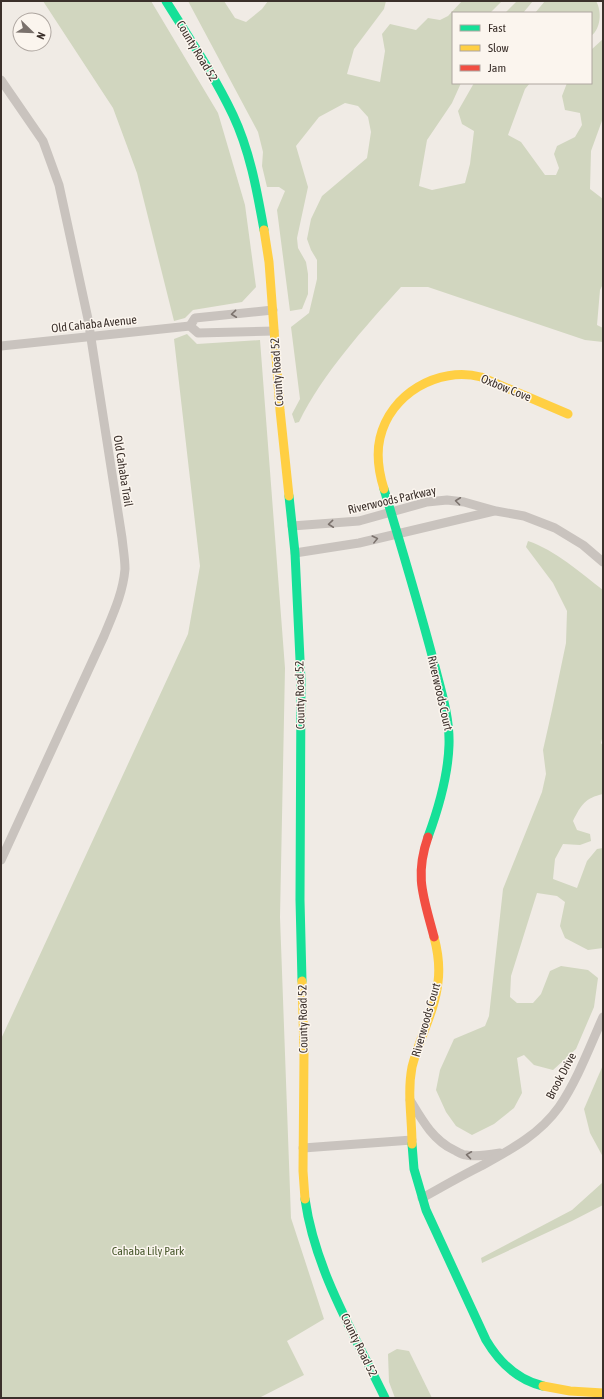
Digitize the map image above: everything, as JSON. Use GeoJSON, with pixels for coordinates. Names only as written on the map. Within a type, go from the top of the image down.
{"type":"FeatureCollection","features":[{"type":"Feature","properties":{"kind":"main road","name":"County Road 52"},"geometry":{"type":"LineString","coordinates":[[166,1],[220,90],[242,137],[256,186],[269,262],[280,410],[295,553],[302,681],[300,900],[304,1053],[304,1189],[313,1236],[331,1284],[385,1398]]}},
{"type":"Feature","properties":{"kind":"main road","name":"Oxbow Cove"},"geometry":{"type":"LineString","coordinates":[[392,513],[379,466],[378,455],[381,434],[395,406],[410,391],[419,385],[434,378],[450,375],[471,375],[492,381],[568,414]]}},
{"type":"Feature","properties":{"kind":"main road","name":"Riverwoods Court"},"geometry":{"type":"LineString","coordinates":[[392,513],[399,533],[448,719],[450,734],[448,772],[444,792],[422,862],[420,876],[439,968],[435,998],[413,1066],[410,1099],[414,1167],[422,1198],[431,1222],[486,1340],[503,1363],[519,1376],[538,1385],[560,1390],[603,1393]]}},
{"type":"Feature","properties":{"kind":"street","name":"Old Cahaba Trail"},"geometry":{"type":"LineString","coordinates":[[1,80],[43,141],[59,185],[92,337],[125,561],[122,587],[104,636],[1,860]]}},
{"type":"Feature","properties":{"kind":"street","name":"Old Cahaba Avenue"},"geometry":{"type":"LineString","coordinates":[[190,326],[195,318],[272,310]]}},
{"type":"Feature","properties":{"kind":"street","name":"Old Cahaba Avenue"},"geometry":{"type":"LineString","coordinates":[[1,346],[190,326],[198,333],[274,331]]}},
{"type":"Feature","properties":{"kind":"street","name":"Riverwoods Parkway"},"geometry":{"type":"LineString","coordinates":[[292,526],[359,521],[427,502],[447,500],[464,502],[496,511],[524,516],[554,528],[583,545],[603,562]]}},
{"type":"Feature","properties":{"kind":"street","name":"Riverwoods Parkway"},"geometry":{"type":"LineString","coordinates":[[295,553],[359,543],[496,511]]}},
{"type":"Feature","properties":{"kind":"street","name":"Brook Drive"},"geometry":{"type":"LineString","coordinates":[[422,1198],[507,1151],[529,1137],[558,1109],[568,1094],[603,1017]]}},
{"type":"Feature","properties":{"kind":"street","name":"Brook Drive"},"geometry":{"type":"LineString","coordinates":[[410,1099],[424,1124],[435,1137],[449,1148],[464,1155],[479,1156],[507,1151]]}},
{"type":"Feature","properties":{"kind":"street"},"geometry":{"type":"LineString","coordinates":[[303,1148],[412,1140]]}},
{"type":"Feature","properties":{"kind":"green space"},"geometry":{"type":"Polygon","coordinates":[[[43,1],[151,1],[218,113],[245,205],[256,287],[242,302],[193,310],[185,318],[174,321],[137,173],[113,108],[52,15],[52,12],[50,12],[43,1]]]}},
{"type":"Feature","properties":{"kind":"green space"},"geometry":{"type":"Polygon","coordinates":[[[188,1],[224,1],[235,18],[246,22],[262,9],[268,1],[386,1],[384,9],[354,49],[347,74],[380,82],[385,51],[382,34],[390,24],[416,30],[428,18],[440,20],[448,16],[462,1],[502,1],[491,12],[452,12],[452,84],[461,84],[452,103],[427,140],[419,186],[432,190],[465,183],[470,164],[474,131],[462,124],[458,111],[473,84],[529,84],[525,89],[508,135],[521,142],[545,175],[556,175],[559,168],[554,154],[557,146],[575,137],[582,125],[580,113],[565,110],[562,96],[567,84],[592,84],[592,49],[603,39],[603,118],[591,151],[590,189],[603,199],[603,284],[600,290],[597,325],[603,328],[603,342],[585,340],[428,287],[401,287],[373,318],[332,368],[299,422],[295,423],[292,414],[300,399],[291,327],[309,313],[317,279],[317,260],[307,239],[311,219],[322,196],[367,158],[371,132],[368,117],[358,106],[345,103],[319,117],[296,146],[308,187],[297,238],[298,248],[306,262],[308,274],[308,294],[302,309],[290,311],[277,210],[285,191],[279,187],[267,187],[262,166],[263,152],[258,132],[188,1]]]}},
{"type":"Feature","properties":{"kind":"green space"},"geometry":{"type":"Polygon","coordinates":[[[517,1],[533,1],[524,12],[506,12],[517,1]]]}},
{"type":"Feature","properties":{"kind":"green space"},"geometry":{"type":"Polygon","coordinates":[[[545,1],[596,1],[600,20],[597,29],[592,35],[592,12],[536,12],[545,1]]]}},
{"type":"Feature","properties":{"kind":"green space","name":"Cahaba Lily Park"},"geometry":{"type":"Polygon","coordinates":[[[187,334],[197,344],[260,340],[285,668],[280,917],[291,1218],[324,1319],[287,1341],[304,1375],[259,1398],[1,1398],[1,1039],[188,634],[200,566],[174,339],[187,334]]]}},
{"type":"Feature","properties":{"kind":"green space"},"geometry":{"type":"Polygon","coordinates":[[[528,541],[558,556],[603,590],[603,735],[601,743],[603,746],[603,794],[584,803],[573,821],[577,830],[590,834],[591,841],[580,845],[563,844],[555,859],[553,879],[577,888],[587,861],[597,849],[603,848],[603,948],[588,950],[565,938],[560,926],[565,902],[557,896],[537,893],[511,976],[510,997],[517,1003],[533,1003],[541,994],[550,971],[561,966],[588,970],[598,978],[594,1007],[576,1049],[553,1070],[534,1065],[524,1055],[517,1058],[522,1093],[514,1108],[494,1124],[472,1135],[456,1126],[446,1112],[436,1090],[440,1070],[454,1039],[485,1026],[489,1016],[503,889],[542,792],[546,774],[543,750],[566,643],[567,611],[553,583],[526,547],[528,541]]]}},
{"type":"Feature","properties":{"kind":"green space"},"geometry":{"type":"Polygon","coordinates":[[[603,1065],[603,1157],[590,1133],[584,1109],[603,1065]]]}},
{"type":"Feature","properties":{"kind":"green space"},"geometry":{"type":"Polygon","coordinates":[[[603,1181],[603,1205],[482,1263],[481,1258],[572,1210],[603,1181]]]}},
{"type":"Feature","properties":{"kind":"green space"},"geometry":{"type":"Polygon","coordinates":[[[397,1349],[409,1351],[432,1398],[395,1398],[389,1382],[388,1354],[397,1349]]]}},
{"type":"Feature","properties":{"kind":"traffic: fast"},"geometry":{"type":"LineString","coordinates":[[166,1],[218,86],[239,129],[252,171],[264,230]]}},
{"type":"Feature","properties":{"kind":"traffic: fast"},"geometry":{"type":"LineString","coordinates":[[384,489],[427,638],[448,723],[449,745],[447,769],[436,814],[428,837]]}},
{"type":"Feature","properties":{"kind":"traffic: fast"},"geometry":{"type":"LineString","coordinates":[[289,496],[295,553],[301,681],[300,900],[302,981]]}},
{"type":"Feature","properties":{"kind":"traffic: fast"},"geometry":{"type":"LineString","coordinates":[[412,1144],[414,1169],[426,1210],[486,1340],[503,1363],[517,1375],[543,1386]]}},
{"type":"Feature","properties":{"kind":"traffic: fast"},"geometry":{"type":"LineString","coordinates":[[305,1199],[317,1251],[337,1301],[385,1398]]}},
{"type":"Feature","properties":{"kind":"traffic: slow"},"geometry":{"type":"LineString","coordinates":[[264,230],[269,262],[280,410],[289,496]]}},
{"type":"Feature","properties":{"kind":"traffic: slow"},"geometry":{"type":"LineString","coordinates":[[384,489],[379,470],[378,451],[385,422],[394,408],[405,396],[418,387],[433,380],[448,376],[465,375],[481,377],[568,414]]}},
{"type":"Feature","properties":{"kind":"traffic: slow"},"geometry":{"type":"LineString","coordinates":[[412,1144],[410,1096],[412,1067],[434,1004],[438,982],[439,971],[437,948],[434,937]]}},
{"type":"Feature","properties":{"kind":"traffic: slow"},"geometry":{"type":"LineString","coordinates":[[302,981],[304,1053],[303,1171],[305,1199]]}},
{"type":"Feature","properties":{"kind":"traffic: slow"},"geometry":{"type":"LineString","coordinates":[[543,1386],[570,1391],[603,1393]]}},
{"type":"Feature","properties":{"kind":"traffic: jam"},"geometry":{"type":"LineString","coordinates":[[428,837],[424,851],[421,876],[424,899],[434,937]]}}]}
